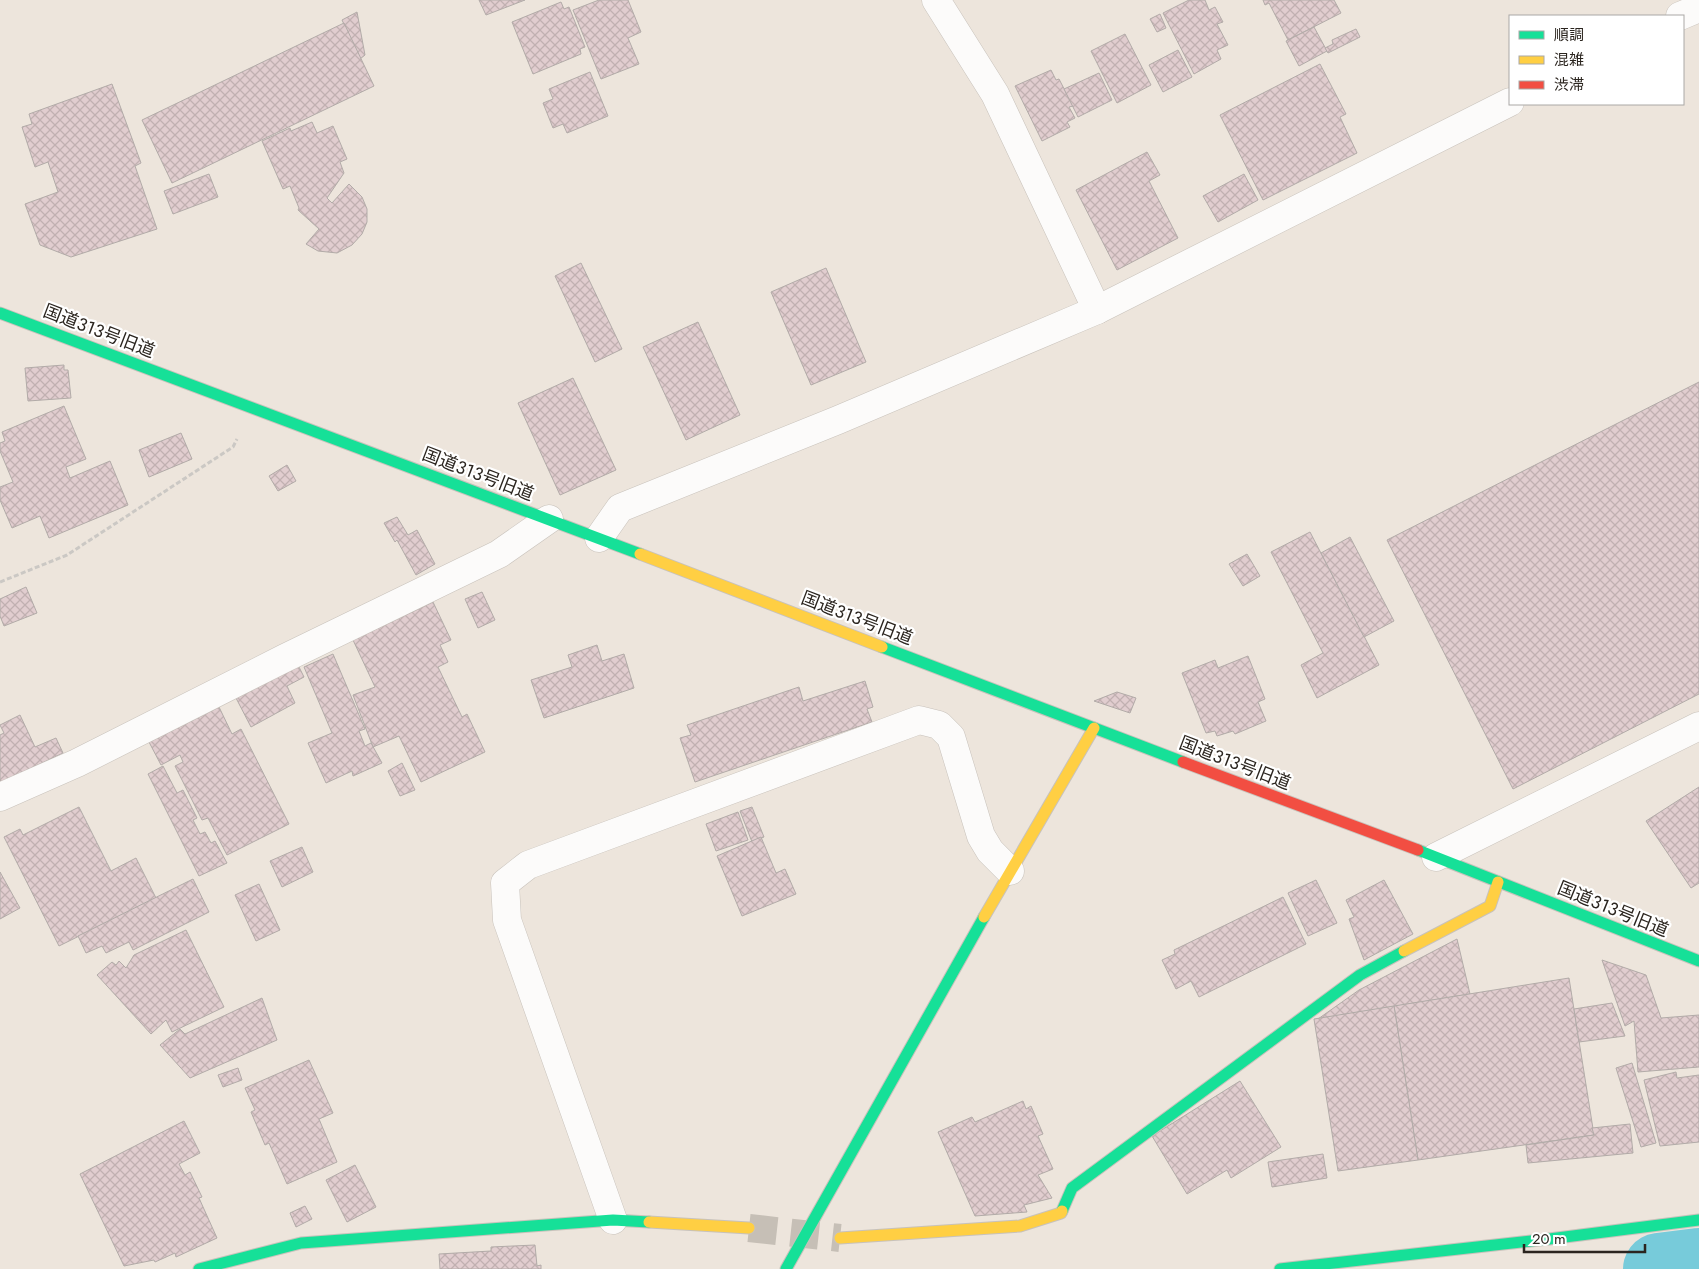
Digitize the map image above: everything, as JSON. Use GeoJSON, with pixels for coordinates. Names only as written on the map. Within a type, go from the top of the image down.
{"type":"FeatureCollection","features":[{"type":"Feature","properties":{"kind":"street"},"geometry":{"type":"LineString","coordinates":[[936,0],[995,94],[1097,310]]}},
{"type":"Feature","properties":{"kind":"street"},"geometry":{"type":"LineString","coordinates":[[599,538],[620,508],[838,420],[1097,310],[1509,103]]}},
{"type":"Feature","properties":{"kind":"street","name":"国道313号旧道"},"geometry":{"type":"LineString","coordinates":[[0,313],[599,538],[1436,857],[1699,960]]}},
{"type":"Feature","properties":{"kind":"street"},"geometry":{"type":"LineString","coordinates":[[0,797],[77,763],[285,658],[499,554],[549,519]]}},
{"type":"Feature","properties":{"kind":"street"},"geometry":{"type":"LineString","coordinates":[[613,1220],[507,920],[505,883],[528,865],[919,720],[939,724],[951,737],[982,836],[990,851],[1010,871]]}},
{"type":"Feature","properties":{"kind":"street"},"geometry":{"type":"LineString","coordinates":[[1436,857],[1699,726]]}},
{"type":"Feature","properties":{"kind":"street"},"geometry":{"type":"LineString","coordinates":[[786,1269],[1010,871],[1094,728]]}},
{"type":"Feature","properties":{"kind":"street"},"geometry":{"type":"LineString","coordinates":[[840,1238],[1020,1226],[1061,1213],[1072,1188],[1360,975],[1490,906],[1498,882]]}},
{"type":"Feature","properties":{"kind":"street"},"geometry":{"type":"LineString","coordinates":[[199,1269],[301,1243],[613,1220],[749,1228]]}},
{"type":"Feature","properties":{"kind":"street"},"geometry":{"type":"LineString","coordinates":[[1280,1269],[1699,1220]]}},
{"type":"Feature","properties":{"kind":"path"},"geometry":{"type":"LineString","coordinates":[[0,582],[67,555],[233,446],[252,408]]}},
{"type":"Feature","properties":{"kind":"building"},"geometry":{"type":"Polygon","coordinates":[[[479,0],[525,0],[486,15],[479,0]]]}},
{"type":"Feature","properties":{"kind":"building"},"geometry":{"type":"Polygon","coordinates":[[[599,0],[628,0],[641,32],[628,38],[639,64],[601,79],[573,10],[599,0]]]}},
{"type":"Feature","properties":{"kind":"building"},"geometry":{"type":"Polygon","coordinates":[[[1189,0],[1205,0],[1209,10],[1215,7],[1223,22],[1217,24],[1228,45],[1217,50],[1221,59],[1194,74],[1163,13],[1189,0]]]}},
{"type":"Feature","properties":{"kind":"building"},"geometry":{"type":"Polygon","coordinates":[[[1263,0],[1334,0],[1341,13],[1288,40],[1269,3],[1265,5],[1263,0]]]}},
{"type":"Feature","properties":{"kind":"building"},"geometry":{"type":"Polygon","coordinates":[[[561,2],[564,9],[569,7],[585,47],[580,49],[581,54],[533,74],[512,22],[561,2]]]}},
{"type":"Feature","properties":{"kind":"building"},"geometry":{"type":"Polygon","coordinates":[[[357,12],[365,55],[360,59],[342,20],[357,12]]]}},
{"type":"Feature","properties":{"kind":"building"},"geometry":{"type":"Polygon","coordinates":[[[1160,14],[1166,28],[1157,32],[1150,19],[1160,14]]]}},
{"type":"Feature","properties":{"kind":"building"},"geometry":{"type":"Polygon","coordinates":[[[344,23],[374,86],[172,183],[142,120],[344,23]]]}},
{"type":"Feature","properties":{"kind":"building"},"geometry":{"type":"Polygon","coordinates":[[[1314,27],[1327,51],[1299,66],[1286,41],[1314,27]]]}},
{"type":"Feature","properties":{"kind":"building"},"geometry":{"type":"Polygon","coordinates":[[[1356,29],[1360,37],[1328,53],[1325,48],[1333,44],[1332,40],[1356,29]]]}},
{"type":"Feature","properties":{"kind":"building"},"geometry":{"type":"Polygon","coordinates":[[[1125,34],[1151,85],[1117,103],[1091,51],[1125,34]]]}},
{"type":"Feature","properties":{"kind":"building"},"geometry":{"type":"Polygon","coordinates":[[[1178,50],[1192,77],[1163,92],[1149,65],[1178,50]]]}},
{"type":"Feature","properties":{"kind":"building"},"geometry":{"type":"Polygon","coordinates":[[[1320,64],[1346,114],[1340,117],[1357,153],[1263,200],[1220,115],[1320,64]]]}},
{"type":"Feature","properties":{"kind":"building"},"geometry":{"type":"Polygon","coordinates":[[[1051,70],[1056,80],[1059,79],[1073,106],[1069,107],[1075,118],[1067,122],[1070,127],[1042,141],[1015,86],[1051,70]]]}},
{"type":"Feature","properties":{"kind":"building"},"geometry":{"type":"Polygon","coordinates":[[[590,72],[608,116],[567,133],[563,124],[553,128],[543,103],[553,99],[549,89],[590,72]]]}},
{"type":"Feature","properties":{"kind":"building"},"geometry":{"type":"Polygon","coordinates":[[[1099,73],[1112,100],[1078,117],[1064,89],[1099,73]]]}},
{"type":"Feature","properties":{"kind":"building"},"geometry":{"type":"Polygon","coordinates":[[[112,84],[141,163],[135,166],[157,229],[71,257],[40,245],[25,204],[58,192],[48,162],[35,167],[22,127],[32,124],[29,114],[112,84]]]}},
{"type":"Feature","properties":{"kind":"building"},"geometry":{"type":"Polygon","coordinates":[[[312,122],[317,133],[333,126],[347,159],[340,162],[344,173],[327,198],[332,203],[349,184],[362,197],[367,209],[367,222],[362,234],[352,245],[337,253],[318,251],[306,244],[319,229],[298,210],[299,208],[290,186],[283,189],[262,141],[290,128],[291,131],[312,122]]]}},
{"type":"Feature","properties":{"kind":"building"},"geometry":{"type":"Polygon","coordinates":[[[1147,152],[1160,175],[1149,181],[1178,238],[1117,270],[1076,190],[1147,152]]]}},
{"type":"Feature","properties":{"kind":"building"},"geometry":{"type":"Polygon","coordinates":[[[209,174],[218,197],[173,214],[164,191],[209,174]]]}},
{"type":"Feature","properties":{"kind":"building"},"geometry":{"type":"Polygon","coordinates":[[[1244,174],[1258,200],[1218,222],[1203,196],[1244,174]]]}},
{"type":"Feature","properties":{"kind":"building"},"geometry":{"type":"Polygon","coordinates":[[[581,263],[622,349],[595,362],[555,276],[581,263]]]}},
{"type":"Feature","properties":{"kind":"building"},"geometry":{"type":"Polygon","coordinates":[[[826,268],[866,362],[811,385],[771,292],[826,268]]]}},
{"type":"Feature","properties":{"kind":"building"},"geometry":{"type":"Polygon","coordinates":[[[698,322],[740,415],[686,440],[643,347],[698,322]]]}},
{"type":"Feature","properties":{"kind":"building"},"geometry":{"type":"Polygon","coordinates":[[[64,365],[64,370],[68,370],[71,398],[28,401],[25,368],[64,365]]]}},
{"type":"Feature","properties":{"kind":"building"},"geometry":{"type":"Polygon","coordinates":[[[573,378],[616,470],[560,495],[518,403],[573,378]]]}},
{"type":"Feature","properties":{"kind":"building"},"geometry":{"type":"Polygon","coordinates":[[[1699,382],[1699,694],[1513,789],[1387,540],[1699,382]]]}},
{"type":"Feature","properties":{"kind":"building"},"geometry":{"type":"Polygon","coordinates":[[[64,406],[86,459],[66,467],[70,478],[110,461],[128,505],[49,538],[40,516],[12,528],[0,500],[0,487],[13,482],[0,451],[0,443],[5,441],[2,432],[64,406]]]}},
{"type":"Feature","properties":{"kind":"building"},"geometry":{"type":"Polygon","coordinates":[[[181,433],[192,459],[149,477],[139,450],[181,433]]]}},
{"type":"Feature","properties":{"kind":"building"},"geometry":{"type":"Polygon","coordinates":[[[287,465],[296,481],[278,491],[269,476],[287,465]]]}},
{"type":"Feature","properties":{"kind":"building"},"geometry":{"type":"Polygon","coordinates":[[[397,517],[408,535],[417,530],[435,564],[416,575],[397,540],[395,542],[384,523],[397,517]]]}},
{"type":"Feature","properties":{"kind":"building"},"geometry":{"type":"Polygon","coordinates":[[[1310,532],[1379,665],[1317,698],[1301,665],[1323,653],[1271,552],[1310,532]]]}},
{"type":"Feature","properties":{"kind":"building"},"geometry":{"type":"Polygon","coordinates":[[[1350,537],[1394,621],[1364,637],[1321,553],[1350,537]]]}},
{"type":"Feature","properties":{"kind":"building"},"geometry":{"type":"Polygon","coordinates":[[[1247,554],[1260,576],[1243,586],[1229,564],[1247,554]]]}},
{"type":"Feature","properties":{"kind":"building"},"geometry":{"type":"Polygon","coordinates":[[[26,587],[37,613],[4,626],[0,616],[0,599],[26,587]]]}},
{"type":"Feature","properties":{"kind":"building"},"geometry":{"type":"Polygon","coordinates":[[[482,592],[495,620],[478,628],[465,599],[482,592]]]}},
{"type":"Feature","properties":{"kind":"building"},"geometry":{"type":"Polygon","coordinates":[[[433,602],[451,640],[440,645],[448,662],[438,667],[462,717],[467,714],[485,752],[421,782],[399,736],[373,747],[353,695],[375,687],[353,640],[433,602]]]}},
{"type":"Feature","properties":{"kind":"building"},"geometry":{"type":"Polygon","coordinates":[[[597,645],[602,661],[624,654],[634,688],[544,718],[531,680],[572,667],[568,655],[597,645]]]}},
{"type":"Feature","properties":{"kind":"building"},"geometry":{"type":"Polygon","coordinates":[[[333,654],[365,729],[359,731],[365,746],[371,743],[382,763],[353,776],[352,771],[326,783],[308,743],[332,733],[304,667],[333,654]]]}},
{"type":"Feature","properties":{"kind":"building"},"geometry":{"type":"Polygon","coordinates":[[[1248,656],[1265,699],[1258,702],[1266,721],[1235,734],[1233,731],[1217,736],[1215,731],[1206,733],[1182,673],[1215,660],[1218,668],[1248,656]]]}},
{"type":"Feature","properties":{"kind":"building"},"geometry":{"type":"Polygon","coordinates":[[[298,665],[304,677],[287,686],[295,703],[251,727],[236,698],[298,665]]]}},
{"type":"Feature","properties":{"kind":"building"},"geometry":{"type":"Polygon","coordinates":[[[865,681],[873,707],[867,709],[872,722],[695,782],[680,738],[691,735],[687,725],[799,687],[803,701],[865,681]]]}},
{"type":"Feature","properties":{"kind":"building"},"geometry":{"type":"Polygon","coordinates":[[[1117,692],[1136,698],[1130,713],[1094,701],[1117,692]]]}},
{"type":"Feature","properties":{"kind":"building"},"geometry":{"type":"Polygon","coordinates":[[[219,707],[232,734],[241,729],[289,824],[227,855],[208,818],[202,820],[175,766],[183,762],[180,755],[161,765],[149,742],[219,707]]]}},
{"type":"Feature","properties":{"kind":"building"},"geometry":{"type":"Polygon","coordinates":[[[20,715],[35,747],[56,738],[63,753],[0,783],[0,735],[4,733],[0,725],[20,715]]]}},
{"type":"Feature","properties":{"kind":"building"},"geometry":{"type":"Polygon","coordinates":[[[402,763],[415,790],[400,796],[388,771],[402,763]]]}},
{"type":"Feature","properties":{"kind":"building"},"geometry":{"type":"Polygon","coordinates":[[[163,766],[177,793],[183,790],[197,818],[193,820],[200,834],[205,832],[211,843],[215,841],[227,863],[199,876],[148,774],[163,766]]]}},
{"type":"Feature","properties":{"kind":"building"},"geometry":{"type":"Polygon","coordinates":[[[1699,787],[1699,883],[1691,888],[1646,821],[1699,787]]]}},
{"type":"Feature","properties":{"kind":"building"},"geometry":{"type":"Polygon","coordinates":[[[79,807],[111,871],[136,858],[156,898],[59,946],[4,837],[20,829],[23,835],[79,807]]]}},
{"type":"Feature","properties":{"kind":"building"},"geometry":{"type":"Polygon","coordinates":[[[752,807],[764,837],[752,842],[740,811],[752,807]]]}},
{"type":"Feature","properties":{"kind":"building"},"geometry":{"type":"Polygon","coordinates":[[[738,812],[748,840],[716,851],[706,824],[738,812]]]}},
{"type":"Feature","properties":{"kind":"building"},"geometry":{"type":"Polygon","coordinates":[[[761,837],[776,873],[785,869],[796,894],[742,916],[717,856],[761,837]]]}},
{"type":"Feature","properties":{"kind":"building"},"geometry":{"type":"Polygon","coordinates":[[[302,847],[313,872],[282,887],[270,861],[302,847]]]}},
{"type":"Feature","properties":{"kind":"building"},"geometry":{"type":"Polygon","coordinates":[[[0,872],[20,908],[0,919],[0,872]]]}},
{"type":"Feature","properties":{"kind":"building"},"geometry":{"type":"Polygon","coordinates":[[[193,879],[209,912],[133,950],[129,942],[106,953],[102,946],[86,953],[78,936],[193,879]]]}},
{"type":"Feature","properties":{"kind":"building"},"geometry":{"type":"Polygon","coordinates":[[[1316,880],[1337,923],[1308,936],[1288,893],[1316,880]]]}},
{"type":"Feature","properties":{"kind":"building"},"geometry":{"type":"Polygon","coordinates":[[[1384,880],[1413,934],[1364,960],[1349,919],[1354,917],[1346,900],[1384,880]]]}},
{"type":"Feature","properties":{"kind":"building"},"geometry":{"type":"Polygon","coordinates":[[[259,884],[280,930],[256,941],[235,895],[259,884]]]}},
{"type":"Feature","properties":{"kind":"building"},"geometry":{"type":"Polygon","coordinates":[[[1283,897],[1306,944],[1199,997],[1191,981],[1176,989],[1162,960],[1175,954],[1174,950],[1283,897]]]}},
{"type":"Feature","properties":{"kind":"building"},"geometry":{"type":"Polygon","coordinates":[[[186,930],[224,1007],[172,1032],[166,1020],[151,1034],[97,975],[112,962],[116,965],[119,961],[126,968],[134,955],[186,930]]]}},
{"type":"Feature","properties":{"kind":"building"},"geometry":{"type":"Polygon","coordinates":[[[1457,939],[1470,994],[1318,1019],[1359,990],[1457,939]]]}},
{"type":"Feature","properties":{"kind":"building"},"geometry":{"type":"Polygon","coordinates":[[[1602,960],[1646,975],[1661,1018],[1699,1015],[1699,1067],[1638,1072],[1634,1021],[1625,1026],[1602,960]]]}},
{"type":"Feature","properties":{"kind":"building"},"geometry":{"type":"Polygon","coordinates":[[[1569,978],[1594,1135],[1418,1160],[1394,1006],[1569,978]]]}},
{"type":"Feature","properties":{"kind":"building"},"geometry":{"type":"Polygon","coordinates":[[[262,998],[277,1040],[190,1078],[160,1045],[180,1029],[185,1034],[262,998]]]}},
{"type":"Feature","properties":{"kind":"building"},"geometry":{"type":"Polygon","coordinates":[[[1612,1003],[1625,1036],[1579,1042],[1574,1009],[1612,1003]]]}},
{"type":"Feature","properties":{"kind":"building"},"geometry":{"type":"Polygon","coordinates":[[[1394,1006],[1418,1160],[1338,1171],[1314,1019],[1394,1006]]]}},
{"type":"Feature","properties":{"kind":"building"},"geometry":{"type":"Polygon","coordinates":[[[309,1060],[333,1113],[319,1119],[337,1162],[287,1184],[269,1143],[265,1145],[251,1112],[255,1110],[245,1088],[309,1060]]]}},
{"type":"Feature","properties":{"kind":"building"},"geometry":{"type":"Polygon","coordinates":[[[1632,1063],[1656,1143],[1641,1147],[1616,1068],[1632,1063]]]}},
{"type":"Feature","properties":{"kind":"building"},"geometry":{"type":"Polygon","coordinates":[[[238,1068],[242,1080],[223,1087],[218,1075],[238,1068]]]}},
{"type":"Feature","properties":{"kind":"building"},"geometry":{"type":"Polygon","coordinates":[[[1676,1072],[1677,1078],[1699,1075],[1699,1142],[1660,1146],[1644,1080],[1676,1072]]]}},
{"type":"Feature","properties":{"kind":"building"},"geometry":{"type":"Polygon","coordinates":[[[1240,1081],[1281,1147],[1231,1178],[1227,1170],[1187,1194],[1152,1136],[1240,1081]]]}},
{"type":"Feature","properties":{"kind":"building"},"geometry":{"type":"Polygon","coordinates":[[[1023,1101],[1026,1109],[1031,1106],[1043,1134],[1038,1136],[1053,1169],[1038,1175],[1052,1198],[1024,1205],[1027,1212],[975,1216],[938,1132],[972,1117],[975,1122],[1023,1101]]]}},
{"type":"Feature","properties":{"kind":"building"},"geometry":{"type":"Polygon","coordinates":[[[184,1121],[200,1153],[179,1164],[185,1175],[190,1172],[202,1197],[199,1198],[217,1238],[176,1257],[175,1253],[155,1262],[154,1260],[124,1266],[80,1174],[184,1121]]]}},
{"type":"Feature","properties":{"kind":"building"},"geometry":{"type":"Polygon","coordinates":[[[1630,1124],[1633,1153],[1528,1163],[1526,1145],[1594,1135],[1592,1128],[1630,1124]]]}},
{"type":"Feature","properties":{"kind":"building"},"geometry":{"type":"Polygon","coordinates":[[[1323,1154],[1327,1178],[1272,1187],[1268,1162],[1323,1154]]]}},
{"type":"Feature","properties":{"kind":"building"},"geometry":{"type":"Polygon","coordinates":[[[355,1165],[376,1207],[347,1222],[326,1180],[355,1165]]]}},
{"type":"Feature","properties":{"kind":"building"},"geometry":{"type":"Polygon","coordinates":[[[305,1206],[312,1219],[296,1227],[290,1213],[305,1206]]]}},
{"type":"Feature","properties":{"kind":"building"},"geometry":{"type":"Polygon","coordinates":[[[535,1245],[537,1266],[541,1265],[541,1269],[440,1269],[439,1254],[491,1251],[491,1247],[535,1245]]]}},
{"type":"Feature","properties":{"kind":"waterway"},"geometry":{"type":"LineString","coordinates":[[1659,1269],[1699,1264]]}},
{"type":"Feature","properties":{"kind":"tunnel"},"geometry":{"type":"LineString","coordinates":[[749,1228],[840,1238]]}},
{"type":"Feature","properties":{"kind":"traffic: fast"},"geometry":{"type":"LineString","coordinates":[[0,313],[640,554]]}},
{"type":"Feature","properties":{"kind":"traffic: fast"},"geometry":{"type":"LineString","coordinates":[[882,647],[1183,762]]}},
{"type":"Feature","properties":{"kind":"traffic: fast"},"geometry":{"type":"LineString","coordinates":[[1418,850],[1699,961]]}},
{"type":"Feature","properties":{"kind":"traffic: fast"},"geometry":{"type":"LineString","coordinates":[[786,1269],[984,917]]}},
{"type":"Feature","properties":{"kind":"traffic: fast"},"geometry":{"type":"LineString","coordinates":[[1062,1211],[1072,1188],[1360,975],[1404,951]]}},
{"type":"Feature","properties":{"kind":"traffic: fast"},"geometry":{"type":"LineString","coordinates":[[199,1269],[301,1243],[613,1220],[649,1222]]}},
{"type":"Feature","properties":{"kind":"traffic: fast"},"geometry":{"type":"LineString","coordinates":[[1280,1269],[1699,1220]]}},
{"type":"Feature","properties":{"kind":"traffic: slow"},"geometry":{"type":"LineString","coordinates":[[640,554],[882,647]]}},
{"type":"Feature","properties":{"kind":"traffic: slow"},"geometry":{"type":"LineString","coordinates":[[984,917],[1094,728]]}},
{"type":"Feature","properties":{"kind":"traffic: slow"},"geometry":{"type":"LineString","coordinates":[[1404,951],[1490,906],[1498,882]]}},
{"type":"Feature","properties":{"kind":"traffic: slow"},"geometry":{"type":"LineString","coordinates":[[840,1238],[1020,1226],[1061,1213],[1062,1211]]}},
{"type":"Feature","properties":{"kind":"traffic: slow"},"geometry":{"type":"LineString","coordinates":[[649,1222],[749,1228]]}},
{"type":"Feature","properties":{"kind":"traffic: jam"},"geometry":{"type":"LineString","coordinates":[[1183,762],[1418,850]]}}]}
